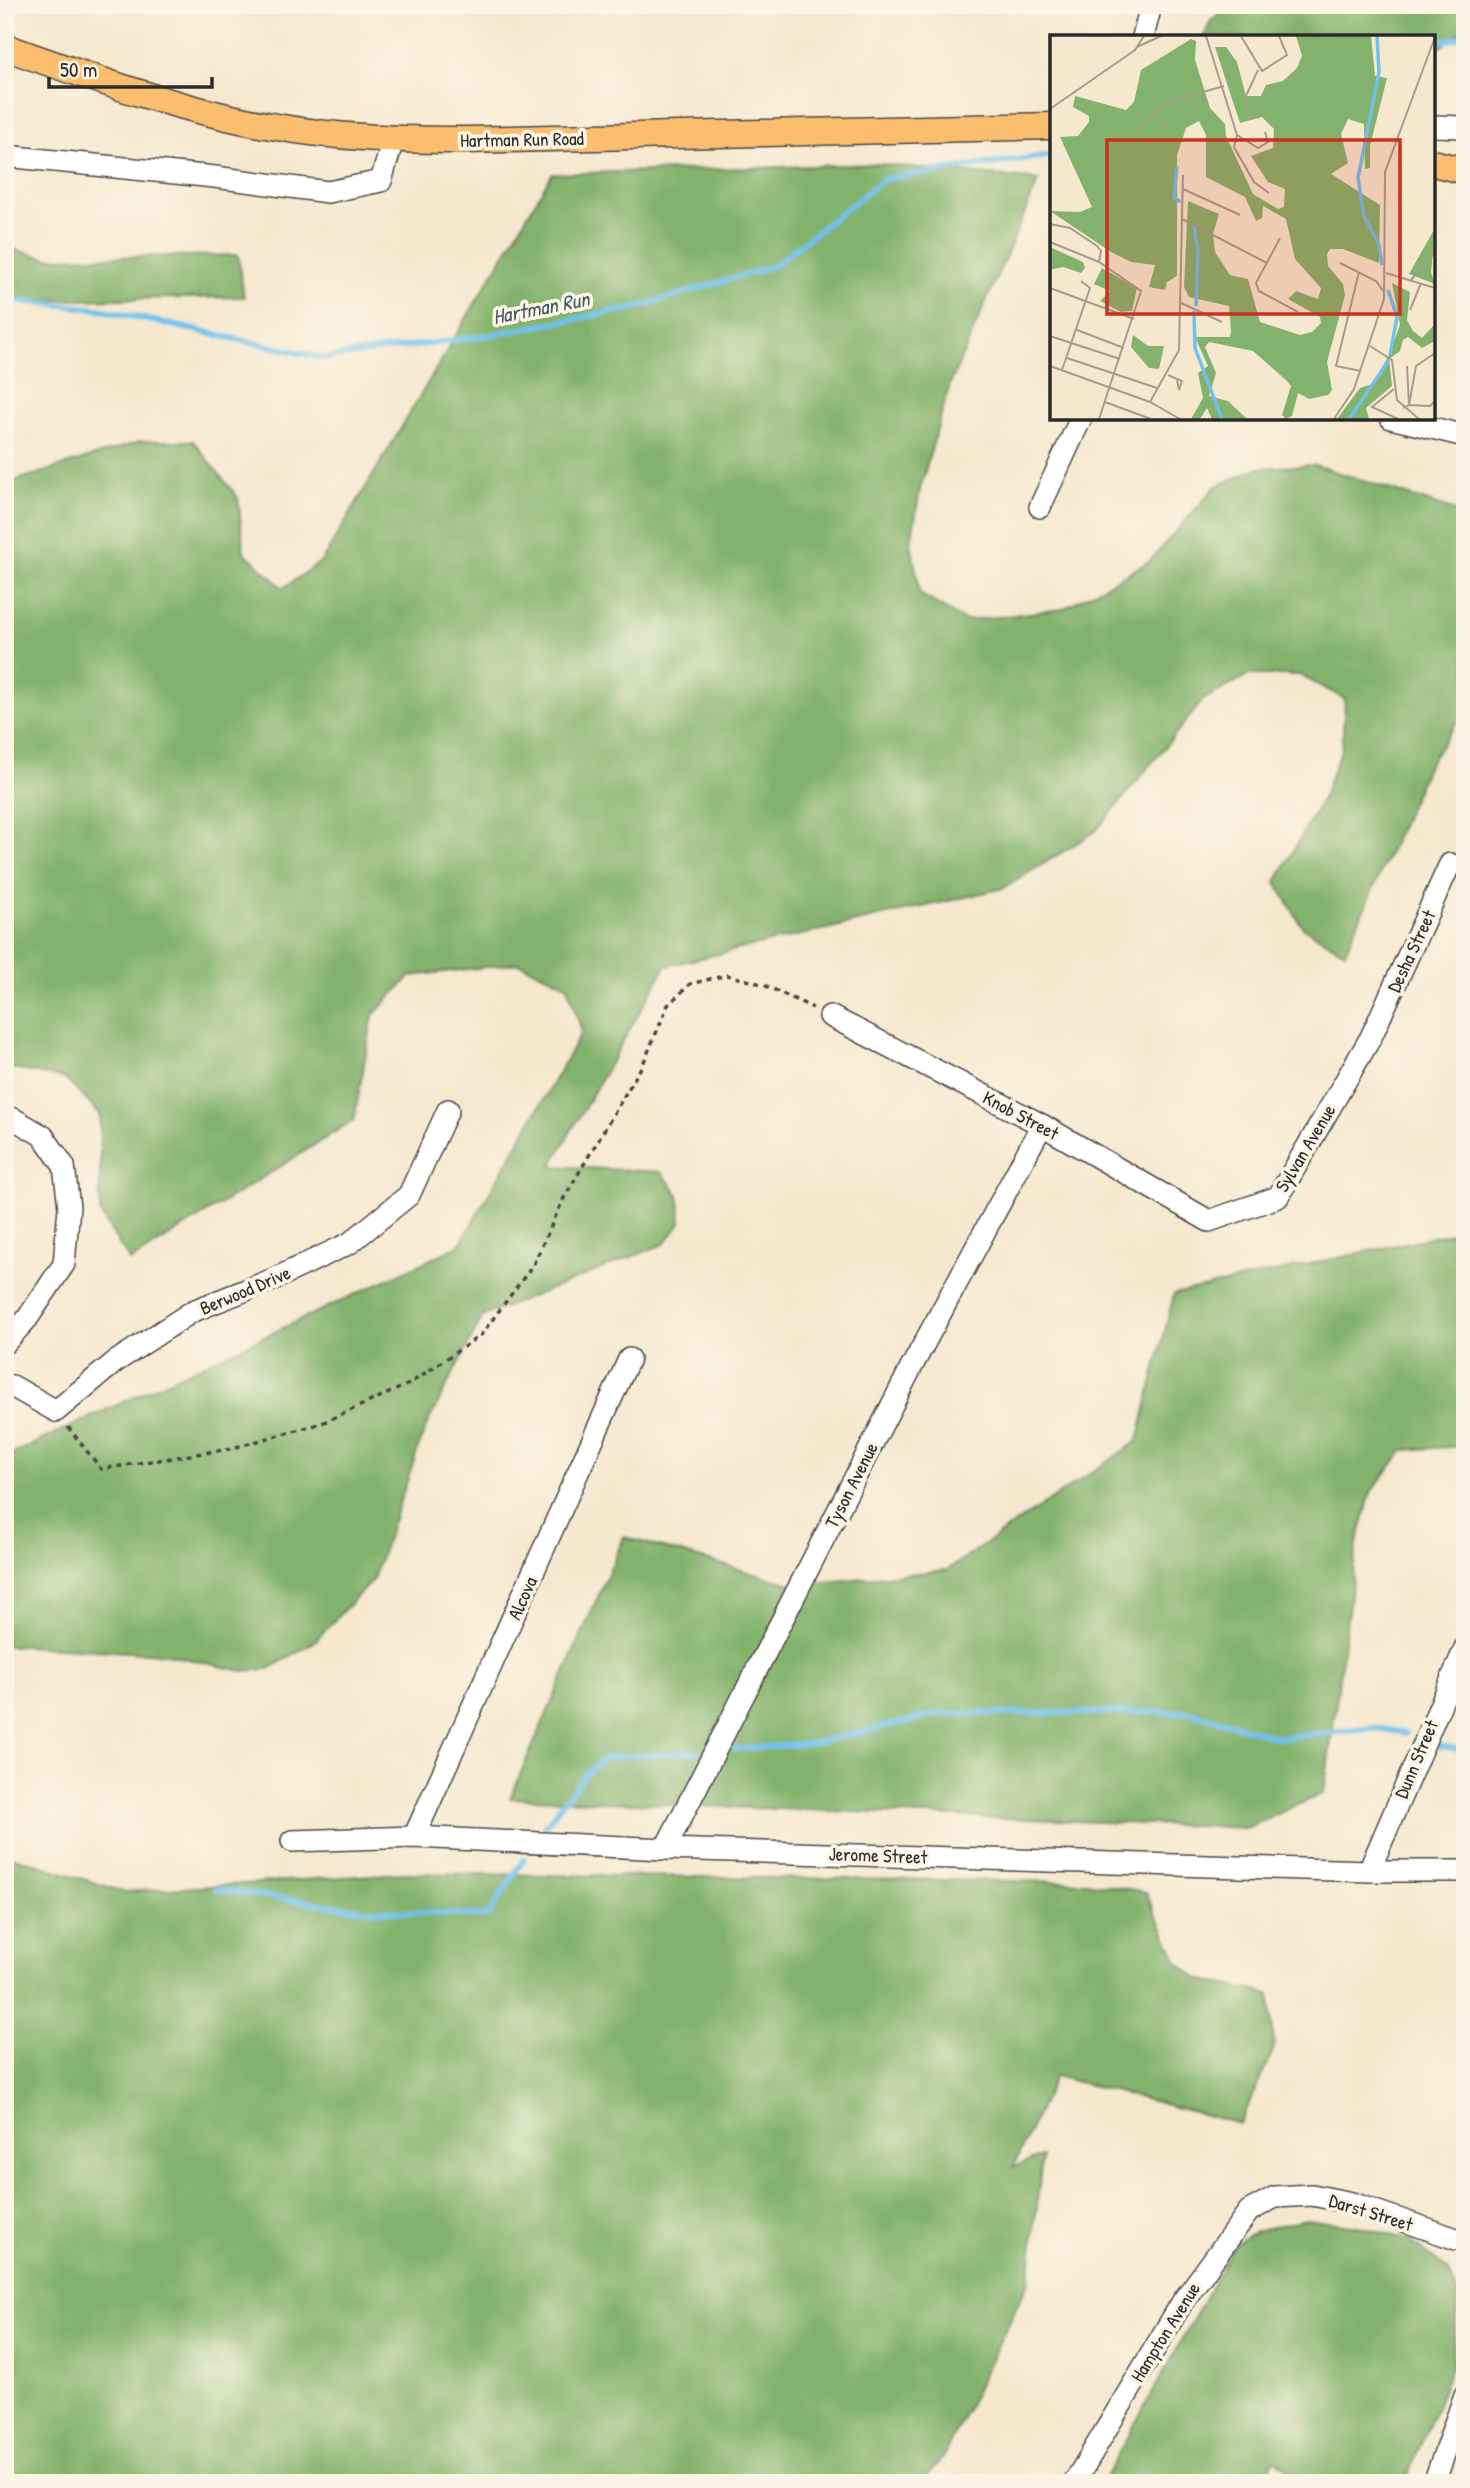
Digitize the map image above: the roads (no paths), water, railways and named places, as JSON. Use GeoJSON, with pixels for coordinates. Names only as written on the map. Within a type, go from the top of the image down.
{"type":"FeatureCollection","features":[{"type":"Feature","properties":{"kind":"main road","name":"Hartman Run Road"},"geometry":{"type":"LineString","coordinates":[[5,47],[194,110],[270,126],[393,139],[467,140],[1050,126]]}},
{"type":"Feature","properties":{"kind":"main road"},"geometry":{"type":"LineString","coordinates":[[1435,164],[1465,171]]}},
{"type":"Feature","properties":{"kind":"street"},"geometry":{"type":"LineString","coordinates":[[1144,35],[1151,5]]}},
{"type":"Feature","properties":{"kind":"street"},"geometry":{"type":"LineString","coordinates":[[1435,126],[1465,127]]}},
{"type":"Feature","properties":{"kind":"street"},"geometry":{"type":"LineString","coordinates":[[5,156],[215,177],[328,192],[381,181],[393,139]]}},
{"type":"Feature","properties":{"kind":"street"},"geometry":{"type":"LineString","coordinates":[[1040,507],[1080,420]]}},
{"type":"Feature","properties":{"kind":"street"},"geometry":{"type":"LineString","coordinates":[[1399,420],[1465,436]]}},
{"type":"Feature","properties":{"kind":"street","name":"Desha Street"},"geometry":{"type":"LineString","coordinates":[[1371,1037],[1450,864]]}},
{"type":"Feature","properties":{"kind":"street","name":"Knob Street"},"geometry":{"type":"LineString","coordinates":[[830,1016],[1042,1125],[1209,1221]]}},
{"type":"Feature","properties":{"kind":"street","name":"Sylvan Avenue"},"geometry":{"type":"LineString","coordinates":[[1209,1221],[1278,1197],[1371,1037]]}},
{"type":"Feature","properties":{"kind":"street","name":"Berwood Drive"},"geometry":{"type":"LineString","coordinates":[[5,1386],[12,1386],[56,1411],[115,1362],[193,1311],[274,1279],[350,1243],[409,1195],[448,1110]]}},
{"type":"Feature","properties":{"kind":"street"},"geometry":{"type":"LineString","coordinates":[[5,1120],[14,1119],[43,1136],[64,1166],[69,1207],[64,1264],[27,1319],[5,1343]]}},
{"type":"Feature","properties":{"kind":"street","name":"Tyson Avenue"},"geometry":{"type":"LineString","coordinates":[[665,1849],[912,1366],[1042,1125]]}},
{"type":"Feature","properties":{"kind":"street","name":"Alcova"},"geometry":{"type":"LineString","coordinates":[[414,1837],[629,1359]]}},
{"type":"Feature","properties":{"kind":"street","name":"Dunn Street"},"geometry":{"type":"LineString","coordinates":[[1369,1871],[1465,1648]]}},
{"type":"Feature","properties":{"kind":"street","name":"Jerome Street"},"geometry":{"type":"LineString","coordinates":[[292,1841],[414,1837],[665,1849],[1369,1871],[1465,1871]]}},
{"type":"Feature","properties":{"kind":"street","name":"Darst Street"},"geometry":{"type":"LineString","coordinates":[[1275,2197],[1312,2195],[1352,2203],[1465,2242]]}},
{"type":"Feature","properties":{"kind":"street","name":"Hampton Avenue"},"geometry":{"type":"LineString","coordinates":[[1074,2483],[1183,2301],[1250,2211],[1275,2197]]}},
{"type":"Feature","properties":{"kind":"street"},"geometry":{"type":"LineString","coordinates":[[1434,2483],[1465,2395]]}},
{"type":"Feature","properties":{"kind":"waterway","name":"Hartman Run"},"geometry":{"type":"LineString","coordinates":[[1435,43],[1465,36]]}},
{"type":"Feature","properties":{"kind":"waterway","name":"Hartman Run"},"geometry":{"type":"LineString","coordinates":[[5,299],[98,309],[324,358],[478,337],[639,307],[773,266],[884,179],[1050,155]]}},
{"type":"Feature","properties":{"kind":"waterway"},"geometry":{"type":"LineString","coordinates":[[735,1749],[810,1744],[939,1714],[1189,1712],[1279,1738],[1376,1728],[1406,1733]]}},
{"type":"Feature","properties":{"kind":"waterway"},"geometry":{"type":"LineString","coordinates":[[1439,1746],[1465,1750]]}},
{"type":"Feature","properties":{"kind":"waterway"},"geometry":{"type":"LineString","coordinates":[[545,1826],[585,1774],[605,1758],[696,1752]]}},
{"type":"Feature","properties":{"kind":"waterway"},"geometry":{"type":"LineString","coordinates":[[216,1889],[365,1910],[488,1916],[524,1859]]}}]}
